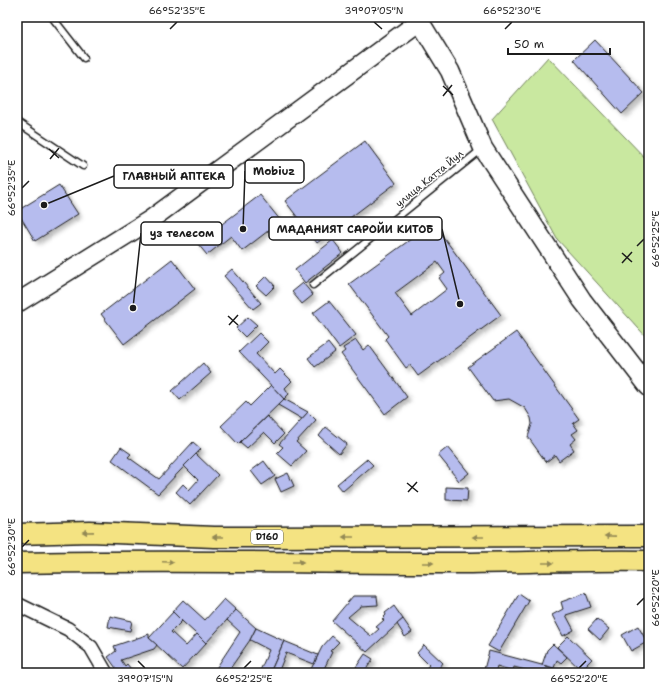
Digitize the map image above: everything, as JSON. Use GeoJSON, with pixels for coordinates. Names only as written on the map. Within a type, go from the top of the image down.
{"type":"FeatureCollection","features":[{"type":"Feature","properties":{"kind":"main road"},"geometry":{"type":"LineString","coordinates":[[17,303],[150,220],[417,18],[450,71],[483,148],[582,300],[649,387]]}},
{"type":"Feature","properties":{"kind":"main road"},"geometry":{"type":"LineString","coordinates":[[137,533],[138,560]]}},
{"type":"Feature","properties":{"kind":"main road","name":"D160"},"geometry":{"type":"LineString","coordinates":[[17,534],[137,533],[214,537],[649,536]]}},
{"type":"Feature","properties":{"kind":"main road"},"geometry":{"type":"LineString","coordinates":[[17,563],[138,560],[202,563],[523,563],[649,561]]}},
{"type":"Feature","properties":{"kind":"street"},"geometry":{"type":"LineString","coordinates":[[17,604],[68,629],[91,647],[106,673]]}},
{"type":"Feature","properties":{"kind":"lane"},"geometry":{"type":"LineString","coordinates":[[52,17],[84,58]]}},
{"type":"Feature","properties":{"kind":"lane"},"geometry":{"type":"LineString","coordinates":[[17,122],[83,166]]}},
{"type":"Feature","properties":{"kind":"lane","name":"улица Катта Йул"},"geometry":{"type":"LineString","coordinates":[[313,285],[483,148]]}},
{"type":"Feature","properties":{"kind":"green space"},"geometry":{"type":"Polygon","coordinates":[[[548,57],[649,162],[649,340],[557,239],[492,119],[548,57]]]}},
{"type":"Feature","properties":{"kind":"building"},"geometry":{"type":"Polygon","coordinates":[[[595,40],[644,93],[622,114],[574,60],[595,40]]]}},
{"type":"Feature","properties":{"kind":"building"},"geometry":{"type":"Polygon","coordinates":[[[365,141],[396,183],[317,243],[285,201],[365,141]]]}},
{"type":"Feature","properties":{"kind":"building"},"geometry":{"type":"Polygon","coordinates":[[[59,185],[78,214],[35,241],[17,211],[59,185]]]}},
{"type":"Feature","properties":{"kind":"building"},"geometry":{"type":"Polygon","coordinates":[[[260,195],[281,221],[242,251],[231,236],[207,255],[197,243],[260,195]]]}},
{"type":"Feature","properties":{"kind":"building"},"geometry":{"type":"Polygon","coordinates":[[[433,223],[501,315],[418,376],[410,365],[406,368],[385,339],[388,336],[349,284],[433,223]],[[437,262],[395,293],[412,316],[447,289],[439,278],[445,273],[437,262]]]}},
{"type":"Feature","properties":{"kind":"building"},"geometry":{"type":"Polygon","coordinates":[[[333,240],[343,253],[305,283],[295,270],[333,240]]]}},
{"type":"Feature","properties":{"kind":"building"},"geometry":{"type":"Polygon","coordinates":[[[172,259],[195,289],[124,344],[101,314],[172,259]]]}},
{"type":"Feature","properties":{"kind":"building"},"geometry":{"type":"Polygon","coordinates":[[[232,269],[261,303],[253,309],[224,276],[232,269]]]}},
{"type":"Feature","properties":{"kind":"building"},"geometry":{"type":"Polygon","coordinates":[[[266,276],[275,286],[266,295],[256,286],[266,276]]]}},
{"type":"Feature","properties":{"kind":"building"},"geometry":{"type":"Polygon","coordinates":[[[303,283],[313,295],[302,304],[292,292],[303,283]]]}},
{"type":"Feature","properties":{"kind":"building"},"geometry":{"type":"Polygon","coordinates":[[[329,301],[356,335],[339,348],[313,313],[329,301]]]}},
{"type":"Feature","properties":{"kind":"building"},"geometry":{"type":"Polygon","coordinates":[[[248,317],[257,325],[245,337],[236,328],[248,317]]]}},
{"type":"Feature","properties":{"kind":"building"},"geometry":{"type":"Polygon","coordinates":[[[516,332],[579,419],[573,423],[578,430],[572,434],[576,439],[570,444],[574,450],[559,461],[555,455],[546,462],[528,437],[532,424],[531,418],[525,408],[509,399],[493,401],[468,367],[516,332]]]}},
{"type":"Feature","properties":{"kind":"building"},"geometry":{"type":"Polygon","coordinates":[[[259,333],[268,342],[256,354],[275,374],[280,369],[292,381],[285,388],[289,394],[284,399],[239,352],[259,333]]]}},
{"type":"Feature","properties":{"kind":"building"},"geometry":{"type":"Polygon","coordinates":[[[356,340],[363,350],[369,345],[407,397],[385,414],[341,354],[345,351],[343,348],[356,340]]]}},
{"type":"Feature","properties":{"kind":"building"},"geometry":{"type":"Polygon","coordinates":[[[328,343],[335,352],[315,367],[308,358],[328,343]]]}},
{"type":"Feature","properties":{"kind":"building"},"geometry":{"type":"Polygon","coordinates":[[[203,363],[211,373],[180,400],[172,391],[203,363]]]}},
{"type":"Feature","properties":{"kind":"building"},"geometry":{"type":"Polygon","coordinates":[[[271,385],[284,399],[238,444],[221,426],[246,402],[250,406],[271,385]]]}},
{"type":"Feature","properties":{"kind":"building"},"geometry":{"type":"Polygon","coordinates":[[[284,399],[308,412],[302,419],[278,405],[284,399]]]}},
{"type":"Feature","properties":{"kind":"building"},"geometry":{"type":"Polygon","coordinates":[[[308,412],[316,420],[296,442],[306,451],[292,466],[277,453],[283,447],[279,444],[308,412]]]}},
{"type":"Feature","properties":{"kind":"building"},"geometry":{"type":"Polygon","coordinates":[[[267,416],[284,434],[275,443],[264,432],[247,448],[240,442],[267,416]]]}},
{"type":"Feature","properties":{"kind":"building"},"geometry":{"type":"Polygon","coordinates":[[[326,427],[347,444],[339,454],[319,436],[326,427]]]}},
{"type":"Feature","properties":{"kind":"building"},"geometry":{"type":"Polygon","coordinates":[[[193,442],[201,449],[158,494],[112,460],[121,447],[131,454],[128,457],[159,479],[193,442]]]}},
{"type":"Feature","properties":{"kind":"building"},"geometry":{"type":"Polygon","coordinates":[[[448,447],[469,473],[459,481],[438,455],[448,447]]]}},
{"type":"Feature","properties":{"kind":"building"},"geometry":{"type":"Polygon","coordinates":[[[196,454],[218,475],[190,505],[176,492],[183,484],[189,490],[198,480],[184,466],[196,454]]]}},
{"type":"Feature","properties":{"kind":"building"},"geometry":{"type":"Polygon","coordinates":[[[367,459],[373,465],[343,491],[337,484],[367,459]]]}},
{"type":"Feature","properties":{"kind":"building"},"geometry":{"type":"Polygon","coordinates":[[[264,461],[275,476],[262,485],[251,471],[264,461]]]}},
{"type":"Feature","properties":{"kind":"building"},"geometry":{"type":"Polygon","coordinates":[[[288,473],[294,486],[281,492],[275,479],[288,473]]]}},
{"type":"Feature","properties":{"kind":"building"},"geometry":{"type":"Polygon","coordinates":[[[446,487],[468,488],[467,501],[446,500],[446,487]]]}},
{"type":"Feature","properties":{"kind":"building"},"geometry":{"type":"Polygon","coordinates":[[[586,593],[591,607],[566,615],[574,630],[563,636],[552,615],[563,609],[561,602],[586,593]]]}},
{"type":"Feature","properties":{"kind":"building"},"geometry":{"type":"Polygon","coordinates":[[[519,594],[529,601],[499,652],[488,646],[519,594]]]}},
{"type":"Feature","properties":{"kind":"building"},"geometry":{"type":"Polygon","coordinates":[[[353,596],[377,596],[378,605],[361,606],[348,617],[371,636],[379,629],[376,627],[384,620],[382,619],[386,615],[385,613],[394,606],[403,619],[367,652],[332,621],[353,596]]]}},
{"type":"Feature","properties":{"kind":"building"},"geometry":{"type":"Polygon","coordinates":[[[224,599],[236,610],[206,643],[172,612],[183,600],[205,620],[224,599]]]}},
{"type":"Feature","properties":{"kind":"building"},"geometry":{"type":"Polygon","coordinates":[[[236,610],[256,628],[250,640],[227,673],[213,673],[240,632],[227,620],[236,610]]]}},
{"type":"Feature","properties":{"kind":"building"},"geometry":{"type":"Polygon","coordinates":[[[173,612],[182,621],[171,632],[186,646],[197,634],[206,643],[182,669],[149,638],[173,612]]]}},
{"type":"Feature","properties":{"kind":"building"},"geometry":{"type":"Polygon","coordinates":[[[110,616],[132,621],[130,631],[108,627],[110,616]]]}},
{"type":"Feature","properties":{"kind":"building"},"geometry":{"type":"Polygon","coordinates":[[[403,619],[412,632],[405,637],[397,624],[403,619]]]}},
{"type":"Feature","properties":{"kind":"building"},"geometry":{"type":"Polygon","coordinates":[[[597,619],[609,629],[600,640],[588,629],[597,619]]]}},
{"type":"Feature","properties":{"kind":"building"},"geometry":{"type":"Polygon","coordinates":[[[638,626],[647,642],[631,651],[622,635],[638,626]]]}},
{"type":"Feature","properties":{"kind":"building"},"geometry":{"type":"Polygon","coordinates":[[[256,628],[284,641],[270,673],[259,673],[269,650],[250,640],[256,628]]]}},
{"type":"Feature","properties":{"kind":"building"},"geometry":{"type":"Polygon","coordinates":[[[149,634],[149,638],[157,645],[154,649],[121,660],[125,666],[127,664],[134,673],[116,673],[118,671],[108,657],[116,651],[114,646],[149,634]]]}},
{"type":"Feature","properties":{"kind":"building"},"geometry":{"type":"Polygon","coordinates":[[[332,636],[339,642],[330,651],[332,652],[322,673],[309,673],[322,647],[332,636]]]}},
{"type":"Feature","properties":{"kind":"building"},"geometry":{"type":"Polygon","coordinates":[[[568,636],[592,659],[581,670],[557,647],[568,636]]]}},
{"type":"Feature","properties":{"kind":"building"},"geometry":{"type":"Polygon","coordinates":[[[284,641],[318,655],[314,664],[286,653],[278,673],[270,673],[284,641]]]}},
{"type":"Feature","properties":{"kind":"building"},"geometry":{"type":"Polygon","coordinates":[[[553,644],[567,657],[561,663],[557,660],[554,668],[542,665],[547,650],[553,644]]]}},
{"type":"Feature","properties":{"kind":"building"},"geometry":{"type":"Polygon","coordinates":[[[424,645],[443,663],[435,673],[422,673],[429,665],[417,653],[424,645]]]}},
{"type":"Feature","properties":{"kind":"building"},"geometry":{"type":"Polygon","coordinates":[[[489,651],[553,668],[551,673],[537,673],[514,667],[513,671],[497,666],[495,673],[483,673],[489,651]]]}},
{"type":"Feature","properties":{"kind":"building"},"geometry":{"type":"Polygon","coordinates":[[[365,654],[373,659],[365,671],[367,673],[352,673],[365,654]]]}},
{"type":"Feature","properties":{"kind":"place","name":"ГЛАВНЫЙ АПТЕКА"},"geometry":{"type":"Point","coordinates":[44,205]}},
{"type":"Feature","properties":{"kind":"place","name":"Mobiuz"},"geometry":{"type":"Point","coordinates":[243,229]}},
{"type":"Feature","properties":{"kind":"place","name":"МАДАНИЯТ САРОЙИ КИТОБ"},"geometry":{"type":"Point","coordinates":[460,304]}},
{"type":"Feature","properties":{"kind":"place","name":"уз телесом"},"geometry":{"type":"Point","coordinates":[133,308]}}]}
